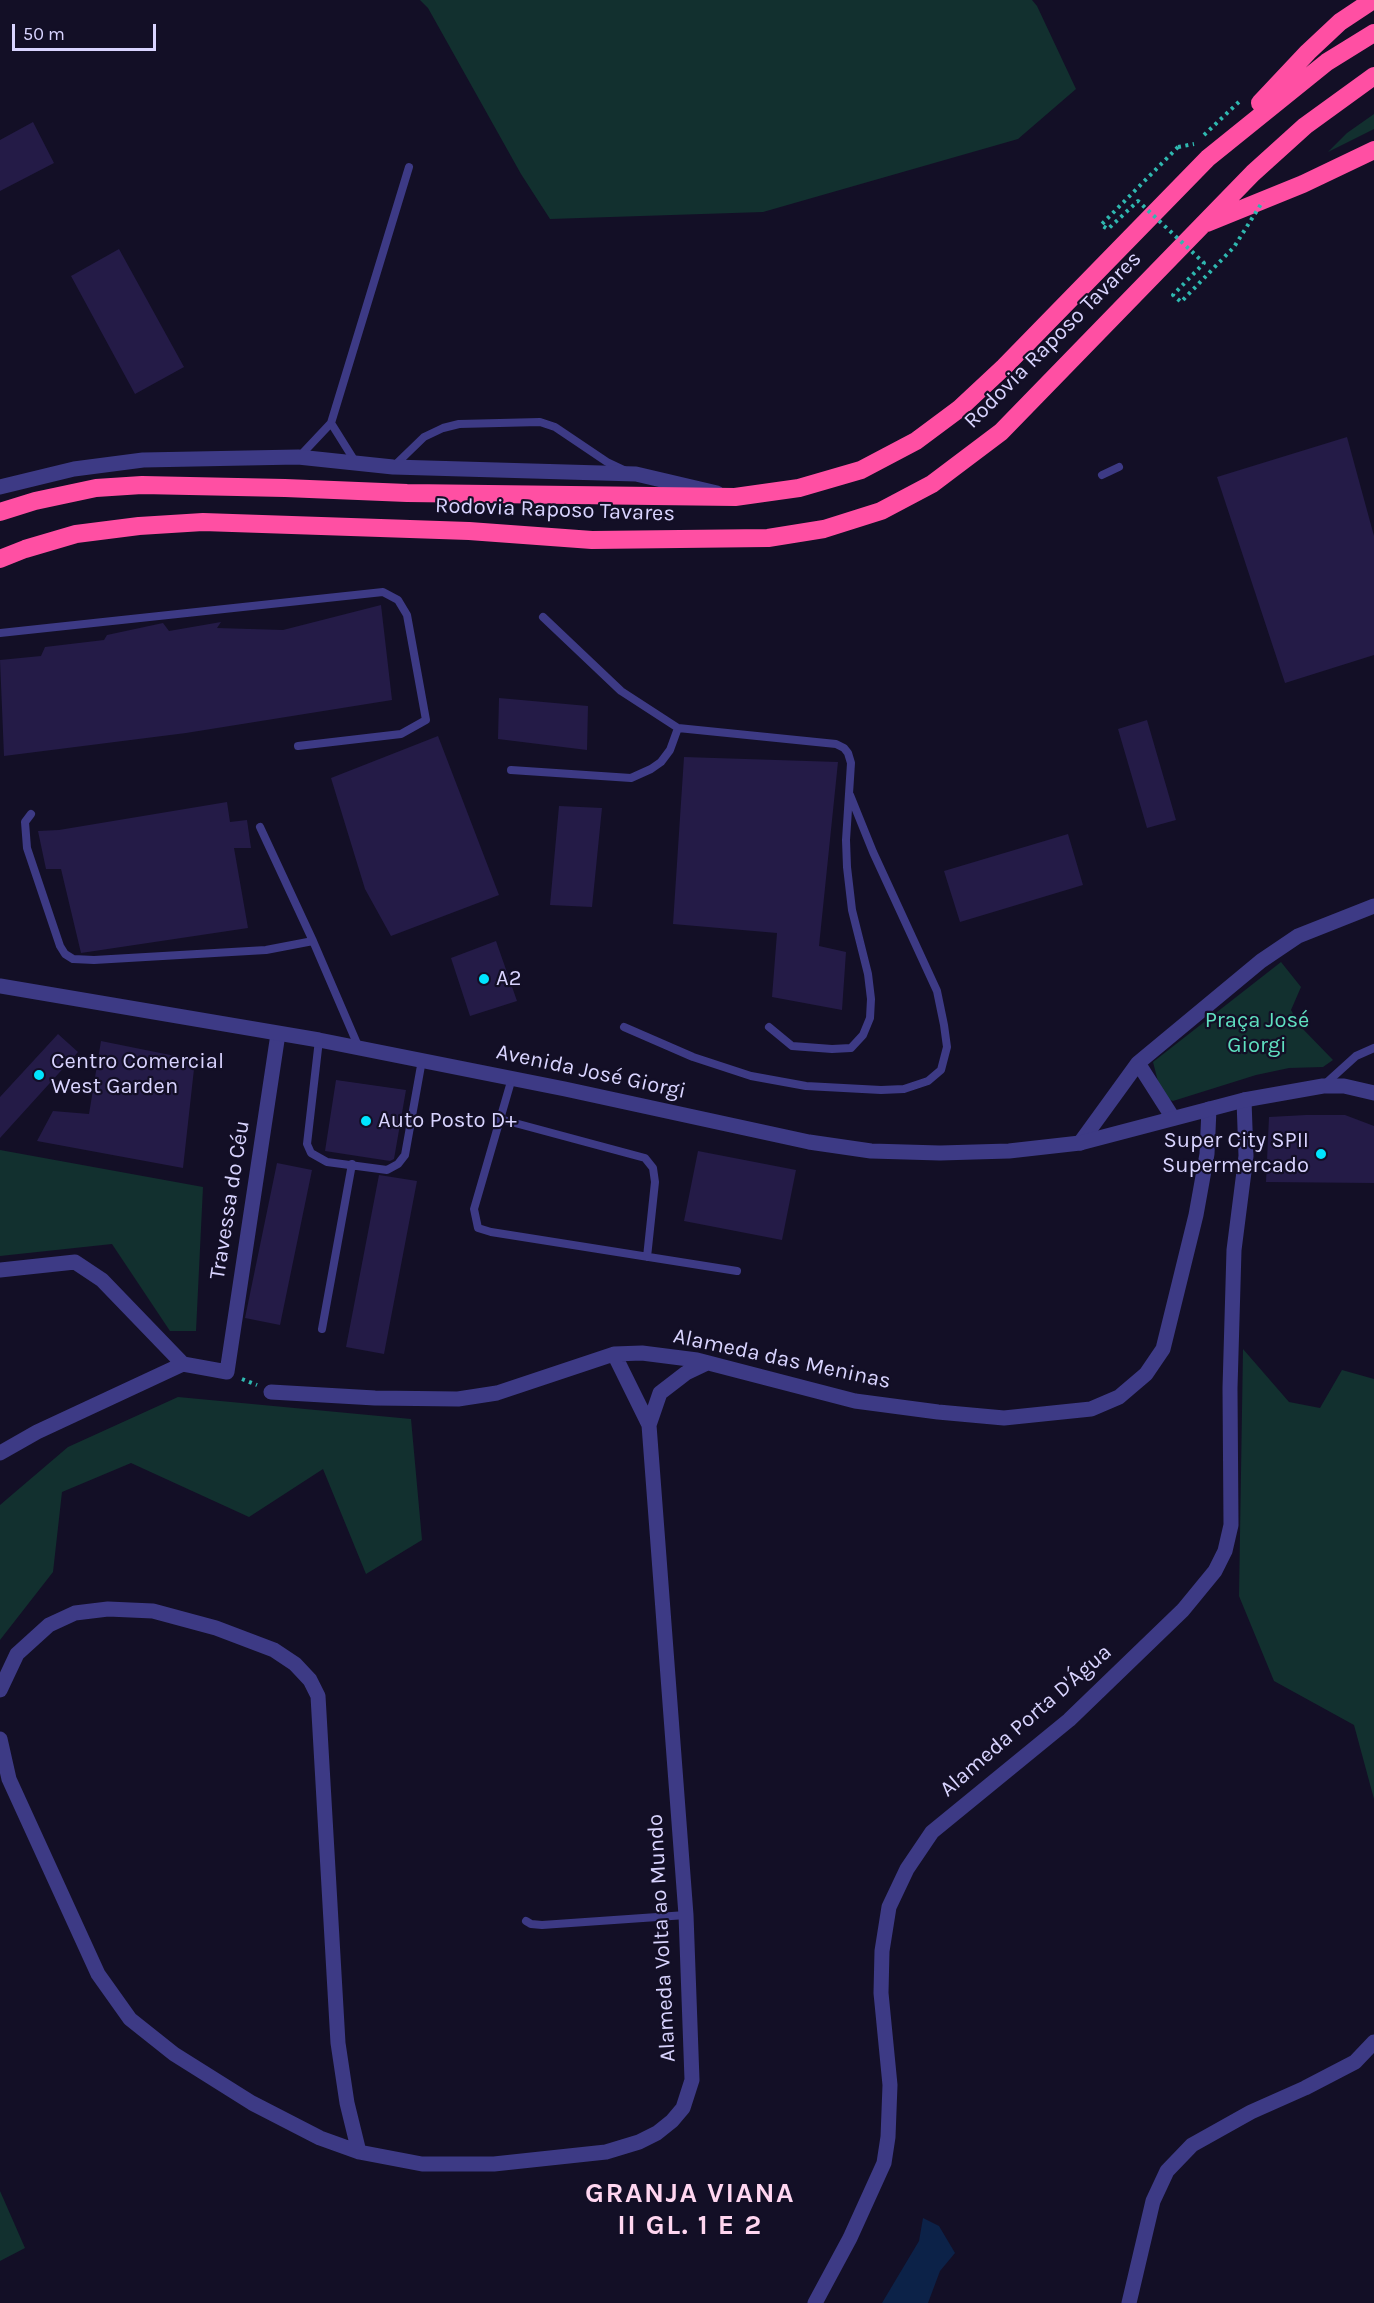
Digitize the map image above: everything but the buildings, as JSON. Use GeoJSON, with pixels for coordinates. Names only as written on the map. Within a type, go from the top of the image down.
{"type":"FeatureCollection","features":[{"type":"Feature","properties":{"kind":"highway"},"geometry":{"type":"LineString","coordinates":[[1208,158],[1308,52],[1340,22],[1373,0]]}},
{"type":"Feature","properties":{"kind":"highway","name":"Rodovia Raposo Tavares"},"geometry":{"type":"LineString","coordinates":[[0,512],[35,501],[96,488],[142,485],[407,493],[735,497],[798,488],[861,470],[915,441],[959,409],[1004,367],[1208,158],[1327,62],[1374,33]]}},
{"type":"Feature","properties":{"kind":"highway","name":"Rodovia Raposo Tavares"},"geometry":{"type":"LineString","coordinates":[[0,559],[76,534],[140,526],[203,522],[469,531],[592,540],[768,538],[824,529],[881,511],[932,484],[1001,432],[1252,173],[1305,126],[1374,76]]}},
{"type":"Feature","properties":{"kind":"highway"},"geometry":{"type":"LineString","coordinates":[[1199,226],[1263,201],[1374,150]]}},
{"type":"Feature","properties":{"kind":"street"},"geometry":{"type":"LineString","coordinates":[[0,487],[74,469],[143,460],[298,458],[393,467],[636,474],[735,497]]}},
{"type":"Feature","properties":{"kind":"street"},"geometry":{"type":"LineString","coordinates":[[1080,1143],[1138,1063],[1260,961],[1298,936],[1374,906]]}},
{"type":"Feature","properties":{"kind":"street","name":"Avenida José Giorgi"},"geometry":{"type":"LineString","coordinates":[[0,986],[319,1040],[512,1078],[809,1142],[871,1151],[940,1153],[1010,1151],[1080,1143],[1244,1100],[1323,1086],[1344,1086],[1374,1093]]}},
{"type":"Feature","properties":{"kind":"street","name":"Travessa do Céu"},"geometry":{"type":"LineString","coordinates":[[226,1372],[278,1034]]}},
{"type":"Feature","properties":{"kind":"street"},"geometry":{"type":"LineString","coordinates":[[1138,1063],[1173,1118]]}},
{"type":"Feature","properties":{"kind":"street","name":"Alameda Porta D'Água"},"geometry":{"type":"LineString","coordinates":[[815,2303],[850,2238],[884,2163],[888,2137],[890,2085],[881,1993],[882,1952],[890,1907],[907,1869],[932,1832],[1069,1720],[1183,1610],[1215,1571],[1224,1551],[1231,1525],[1230,1388],[1234,1250],[1245,1156],[1244,1100]]}},
{"type":"Feature","properties":{"kind":"street","name":"Alameda das Meninas"},"geometry":{"type":"LineString","coordinates":[[271,1392],[375,1398],[458,1399],[497,1393],[614,1354],[674,1356],[855,1401],[993,1417],[1004,1418],[1092,1409],[1119,1397],[1146,1374],[1163,1348],[1196,1215],[1206,1154],[1209,1109]]}},
{"type":"Feature","properties":{"kind":"street"},"geometry":{"type":"LineString","coordinates":[[0,1270],[75,1262],[102,1280],[183,1364],[226,1372]]}},
{"type":"Feature","properties":{"kind":"street","name":"Alameda Volta ao Mundo"},"geometry":{"type":"LineString","coordinates":[[0,1739],[9,1779],[98,1974],[130,2019],[174,2054],[252,2103],[320,2138],[359,2152],[422,2164],[495,2164],[606,2152],[639,2142],[672,2121],[683,2108],[692,2080],[686,1915],[649,1425],[614,1354]]}},
{"type":"Feature","properties":{"kind":"street","name":"Alameda Volta ao Mundo"},"geometry":{"type":"LineString","coordinates":[[649,1425],[660,1394],[686,1372],[707,1363]]}},
{"type":"Feature","properties":{"kind":"street"},"geometry":{"type":"LineString","coordinates":[[0,1453],[37,1432],[183,1364]]}},
{"type":"Feature","properties":{"kind":"street"},"geometry":{"type":"LineString","coordinates":[[0,1690],[17,1654],[49,1624],[75,1613],[108,1609],[153,1611],[216,1628],[274,1650],[295,1664],[310,1680],[318,1696],[338,2043],[347,2103],[359,2152]]}},
{"type":"Feature","properties":{"kind":"street"},"geometry":{"type":"LineString","coordinates":[[1129,2303],[1153,2201],[1167,2171],[1192,2145],[1251,2112],[1355,2062],[1374,2042]]}},
{"type":"Feature","properties":{"kind":"lane"},"geometry":{"type":"LineString","coordinates":[[298,458],[331,423],[409,167]]}},
{"type":"Feature","properties":{"kind":"lane"},"geometry":{"type":"LineString","coordinates":[[393,467],[424,437],[443,428],[459,424],[540,422],[555,427],[607,462],[636,474]]}},
{"type":"Feature","properties":{"kind":"lane"},"geometry":{"type":"LineString","coordinates":[[331,423],[356,463]]}},
{"type":"Feature","properties":{"kind":"lane"},"geometry":{"type":"LineString","coordinates":[[1102,475],[1119,467]]}},
{"type":"Feature","properties":{"kind":"lane"},"geometry":{"type":"LineString","coordinates":[[0,633],[383,592],[398,600],[407,615],[426,720],[401,734],[298,746]]}},
{"type":"Feature","properties":{"kind":"lane"},"geometry":{"type":"LineString","coordinates":[[543,617],[621,691],[678,728],[836,744],[844,747],[849,753],[851,763],[848,792],[847,867],[852,910],[868,974],[871,999],[870,1018],[863,1035],[851,1048],[792,1046],[769,1028]]}},
{"type":"Feature","properties":{"kind":"lane"},"geometry":{"type":"LineString","coordinates":[[511,770],[631,778],[661,762],[670,750],[678,728]]}},
{"type":"Feature","properties":{"kind":"lane"},"geometry":{"type":"LineString","coordinates":[[624,1027],[693,1057],[751,1076],[806,1086],[904,1089],[928,1082],[941,1070],[947,1047],[945,1025],[937,992],[848,792]]}},
{"type":"Feature","properties":{"kind":"lane"},"geometry":{"type":"LineString","coordinates":[[31,814],[25,822],[27,848],[60,946],[65,954],[73,959],[94,960],[266,950],[313,941]]}},
{"type":"Feature","properties":{"kind":"lane"},"geometry":{"type":"LineString","coordinates":[[260,827],[360,1049]]}},
{"type":"Feature","properties":{"kind":"lane"},"geometry":{"type":"LineString","coordinates":[[319,1040],[307,1144],[311,1153],[327,1162],[387,1170],[398,1164],[405,1155],[422,1060]]}},
{"type":"Feature","properties":{"kind":"lane"},"geometry":{"type":"LineString","coordinates":[[1323,1086],[1356,1056],[1374,1048]]}},
{"type":"Feature","properties":{"kind":"lane"},"geometry":{"type":"LineString","coordinates":[[512,1078],[474,1209],[478,1228],[491,1232],[737,1271]]}},
{"type":"Feature","properties":{"kind":"lane"},"geometry":{"type":"LineString","coordinates":[[500,1119],[645,1158],[653,1168],[655,1182],[647,1257]]}},
{"type":"Feature","properties":{"kind":"lane"},"geometry":{"type":"LineString","coordinates":[[322,1329],[352,1164]]}},
{"type":"Feature","properties":{"kind":"lane"},"geometry":{"type":"LineString","coordinates":[[526,1921],[542,1925],[686,1915]]}},
{"type":"Feature","properties":{"kind":"path"},"geometry":{"type":"LineString","coordinates":[[1178,147],[1101,225],[1108,229],[1138,201],[1204,263],[1173,295],[1181,302],[1234,247],[1263,201]]}},
{"type":"Feature","properties":{"kind":"path"},"geometry":{"type":"LineString","coordinates":[[226,1372],[271,1392]]}},
{"type":"Feature","properties":{"kind":"green space"},"geometry":{"type":"Polygon","coordinates":[[[420,0],[1032,0],[1037,6],[1076,89],[1018,139],[763,212],[550,219],[521,174],[428,8],[420,0]]]}},
{"type":"Feature","properties":{"kind":"green space"},"geometry":{"type":"Polygon","coordinates":[[[1374,114],[1374,129],[1328,152],[1347,133],[1374,114]]]}},
{"type":"Feature","properties":{"kind":"green space","name":"Praça José Giorgi"},"geometry":{"type":"Polygon","coordinates":[[[1281,962],[1301,987],[1291,1010],[1300,1026],[1333,1060],[1323,1067],[1289,1068],[1256,1075],[1173,1101],[1162,1097],[1153,1062],[1281,962]]]}},
{"type":"Feature","properties":{"kind":"green space"},"geometry":{"type":"Polygon","coordinates":[[[0,1150],[203,1187],[196,1331],[170,1331],[112,1244],[0,1256],[0,1150]]]}},
{"type":"Feature","properties":{"kind":"green space"},"geometry":{"type":"Polygon","coordinates":[[[1243,1349],[1289,1402],[1320,1408],[1342,1370],[1374,1379],[1374,1799],[1354,1725],[1274,1681],[1239,1596],[1243,1349]]]}},
{"type":"Feature","properties":{"kind":"green space"},"geometry":{"type":"Polygon","coordinates":[[[178,1397],[411,1419],[422,1540],[366,1574],[323,1469],[249,1517],[131,1463],[62,1492],[53,1572],[0,1640],[0,1505],[68,1447],[178,1397]]]}},
{"type":"Feature","properties":{"kind":"green space"},"geometry":{"type":"Polygon","coordinates":[[[0,2191],[25,2248],[0,2261],[0,2191]]]}},
{"type":"Feature","properties":{"kind":"water"},"geometry":{"type":"Polygon","coordinates":[[[923,2218],[939,2226],[955,2253],[940,2271],[928,2303],[882,2303],[919,2241],[923,2218]]]}},
{"type":"Feature","properties":{"kind":"place","name":"A2"},"geometry":{"type":"Point","coordinates":[484,979]}},
{"type":"Feature","properties":{"kind":"place","name":"Centro Comercial West Garden"},"geometry":{"type":"Point","coordinates":[39,1075]}},
{"type":"Feature","properties":{"kind":"place","name":"Auto Posto D+"},"geometry":{"type":"Point","coordinates":[366,1121]}},
{"type":"Feature","properties":{"kind":"place","name":"Super City SPII Supermercado"},"geometry":{"type":"Point","coordinates":[1321,1154]}},
{"type":"Feature","properties":{"kind":"district","name":"GRANJA VIANA II GL. 1 E 2"},"geometry":{"type":"Point","coordinates":[690,2210]}}]}
